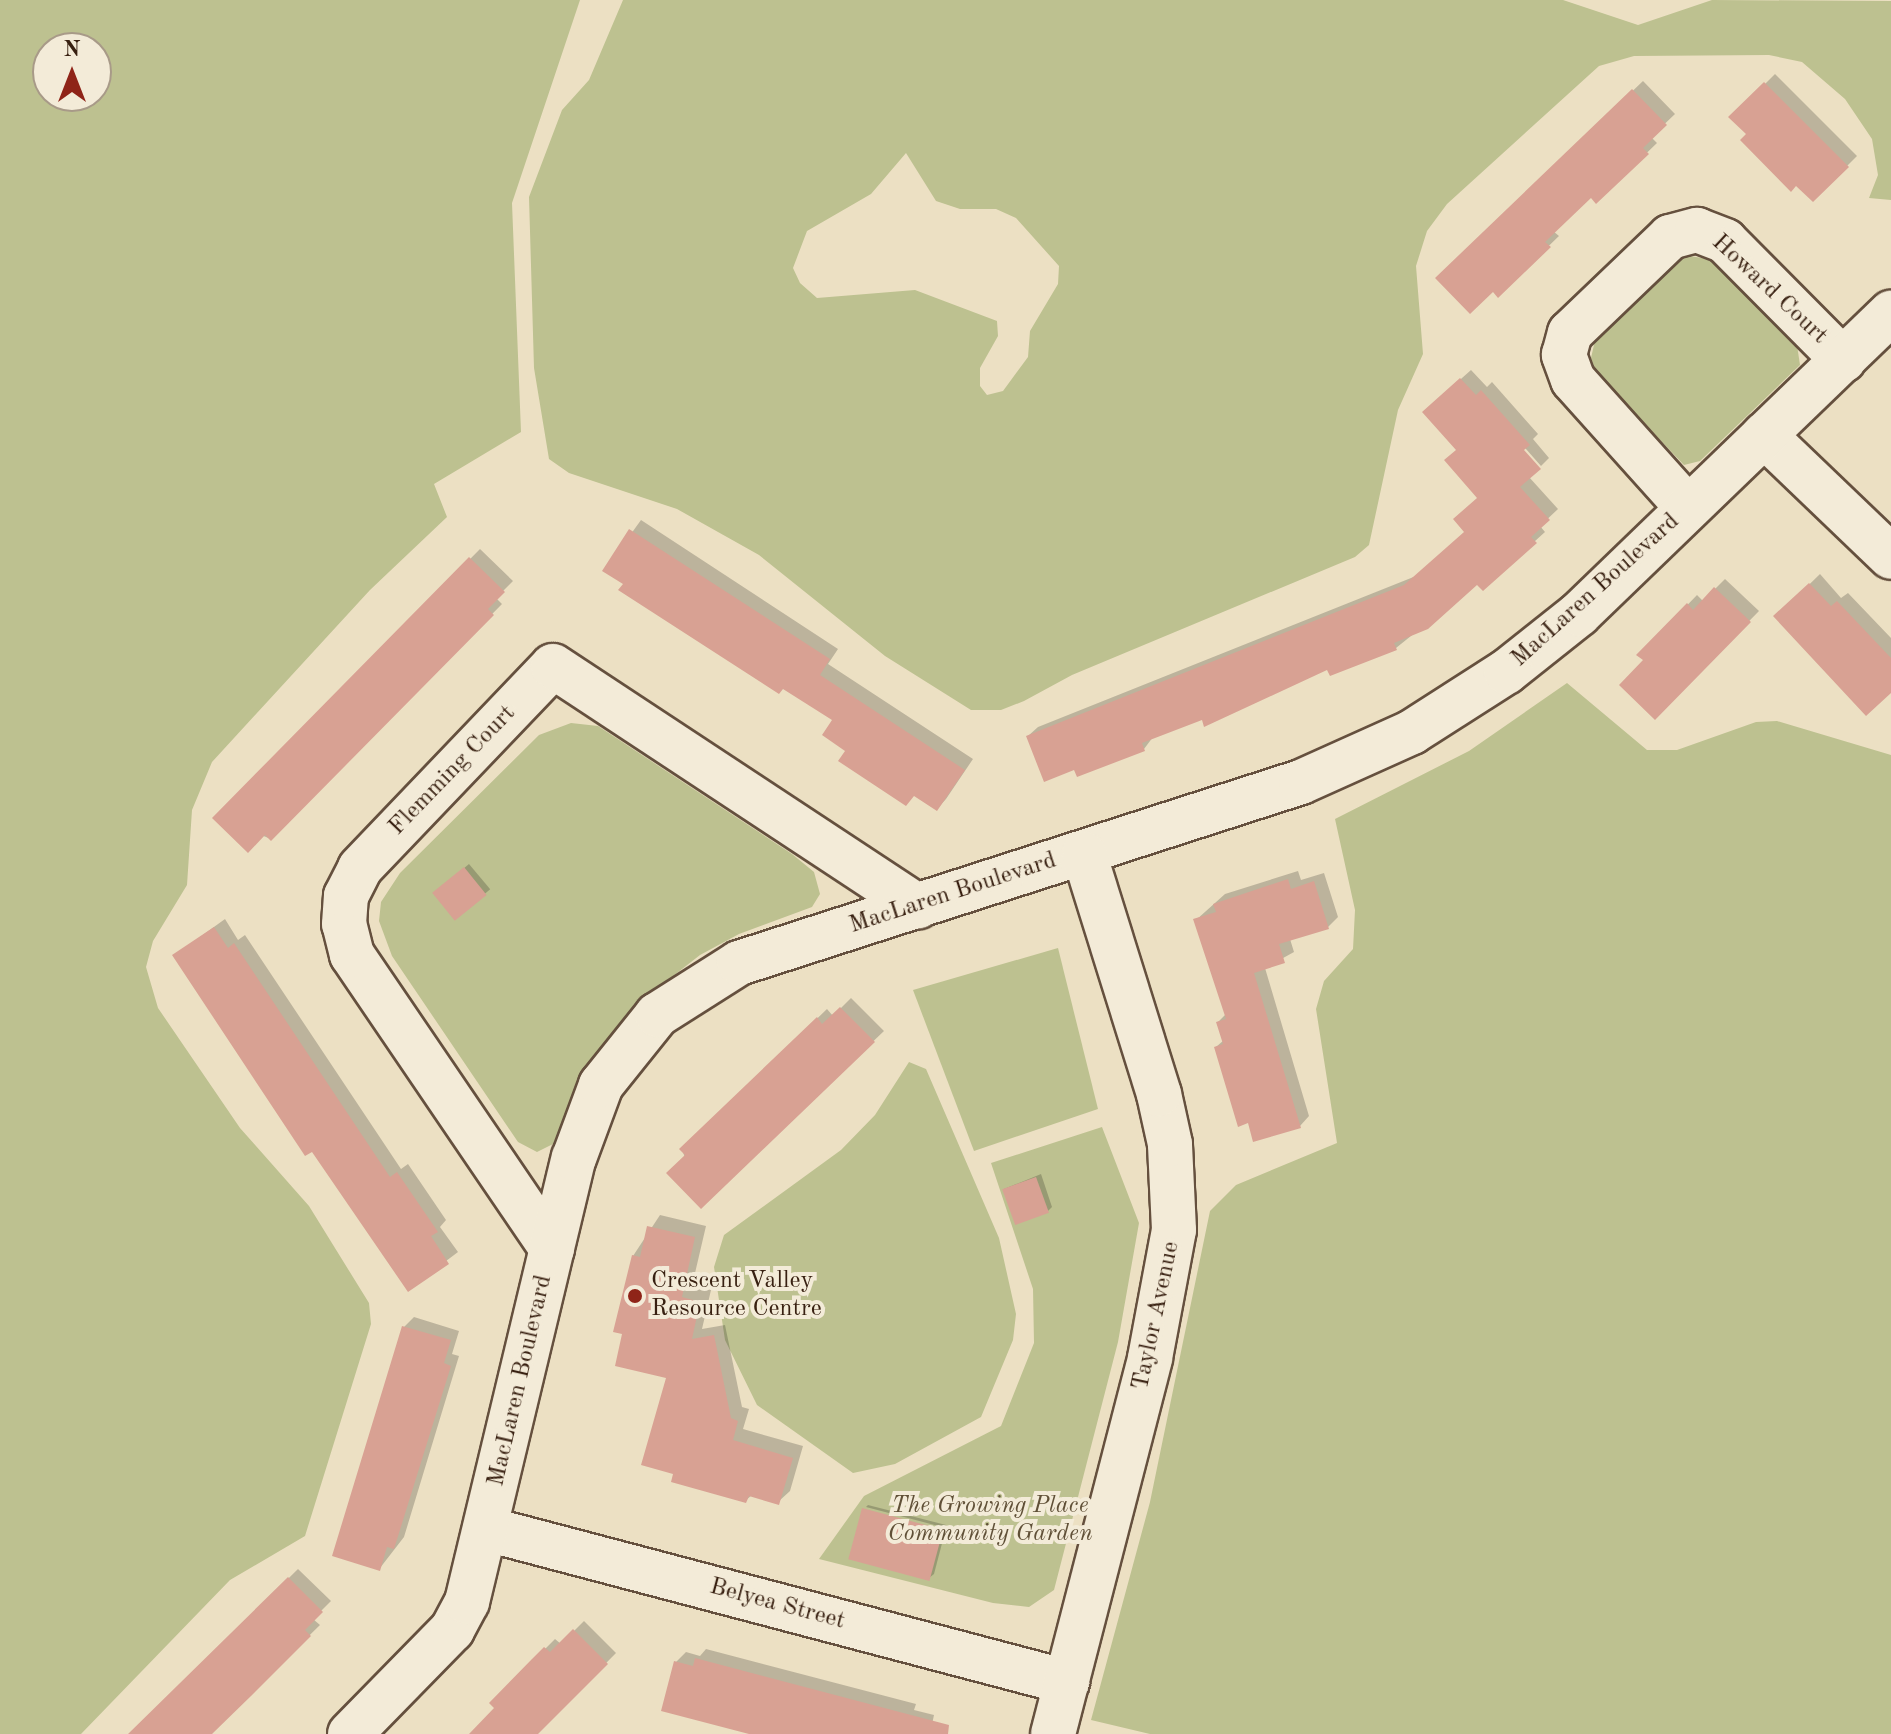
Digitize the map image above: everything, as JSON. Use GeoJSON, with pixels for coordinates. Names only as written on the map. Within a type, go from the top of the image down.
{"type":"FeatureCollection","features":[{"type":"Feature","properties":{"kind":"street","name":"Howard Court"},"geometry":{"type":"LineString","coordinates":[[1688,508],[1573,380],[1564,355],[1570,333],[1670,237],[1697,230],[1725,241],[1843,360]]}},
{"type":"Feature","properties":{"kind":"street","name":"MacLaren Boulevard"},"geometry":{"type":"LineString","coordinates":[[350,1734],[452,1630],[472,1589],[574,1158],[601,1085],[657,1015],[739,963],[1301,782],[1412,732],[1506,672],[1579,614],[1891,313]]}},
{"type":"Feature","properties":{"kind":"street"},"geometry":{"type":"LineString","coordinates":[[1764,435],[1891,557]]}},
{"type":"Feature","properties":{"kind":"street","name":"Flemming Court"},"geometry":{"type":"LineString","coordinates":[[552,1249],[352,955],[344,924],[346,896],[360,868],[553,666],[918,907]]}},
{"type":"Feature","properties":{"kind":"street","name":"Taylor Avenue"},"geometry":{"type":"LineString","coordinates":[[1053,1734],[1150,1358],[1174,1230],[1170,1144],[1159,1094],[1084,853]]}},
{"type":"Feature","properties":{"kind":"street","name":"Belyea Street"},"geometry":{"type":"LineString","coordinates":[[487,1529],[1067,1682]]}},
{"type":"Feature","properties":{"kind":"green space"},"geometry":{"type":"Polygon","coordinates":[[[0,0],[580,0],[512,203],[521,432],[434,484],[447,517],[370,590],[212,762],[192,810],[187,885],[153,941],[146,967],[158,1008],[240,1128],[309,1206],[369,1303],[371,1324],[305,1536],[230,1580],[81,1734],[0,1734],[0,0]]]}},
{"type":"Feature","properties":{"kind":"green space"},"geometry":{"type":"Polygon","coordinates":[[[623,0],[1563,0],[1638,25],[1712,0],[1891,1],[1891,200],[1869,198],[1878,175],[1872,139],[1845,99],[1802,62],[1769,55],[1634,56],[1599,66],[1447,204],[1427,231],[1416,266],[1423,354],[1398,410],[1369,545],[1355,557],[1072,675],[1024,701],[1001,710],[971,710],[885,656],[759,555],[677,509],[569,473],[549,459],[534,368],[529,197],[562,110],[589,80],[623,0]],[[906,153],[871,194],[807,231],[793,268],[800,283],[817,298],[915,290],[997,321],[998,336],[980,368],[980,386],[987,395],[1003,391],[1028,357],[1030,331],[1058,284],[1059,266],[1016,218],[996,209],[960,209],[936,201],[906,153]]]}},
{"type":"Feature","properties":{"kind":"green space"},"geometry":{"type":"Polygon","coordinates":[[[1690,256],[1714,260],[1797,345],[1800,365],[1700,461],[1684,465],[1596,373],[1591,358],[1596,336],[1673,262],[1690,256]]]}},
{"type":"Feature","properties":{"kind":"green space"},"geometry":{"type":"Polygon","coordinates":[[[1567,683],[1647,750],[1677,750],[1756,722],[1777,721],[1891,755],[1891,1734],[1150,1734],[1091,1720],[1150,1502],[1210,1211],[1236,1185],[1337,1143],[1316,1009],[1324,981],[1353,949],[1355,910],[1335,819],[1469,751],[1567,683]]]}},
{"type":"Feature","properties":{"kind":"green space"},"geometry":{"type":"Polygon","coordinates":[[[571,723],[598,726],[792,854],[814,872],[820,894],[812,907],[739,934],[700,955],[641,1001],[590,1063],[553,1144],[537,1152],[518,1142],[392,956],[379,921],[381,902],[400,873],[539,735],[571,723]]]}},
{"type":"Feature","properties":{"kind":"green space"},"geometry":{"type":"Polygon","coordinates":[[[1058,948],[1098,1109],[974,1151],[913,990],[1058,948]]]}},
{"type":"Feature","properties":{"kind":"green space"},"geometry":{"type":"Polygon","coordinates":[[[909,1062],[926,1069],[999,1238],[1016,1314],[1013,1340],[981,1417],[895,1464],[853,1473],[757,1405],[725,1340],[714,1267],[724,1235],[841,1150],[875,1115],[909,1062]]]}},
{"type":"Feature","properties":{"kind":"green space","name":"The Growing Place Community Garden"},"geometry":{"type":"Polygon","coordinates":[[[1102,1127],[1139,1223],[1118,1342],[1054,1590],[1029,1607],[993,1603],[819,1559],[864,1496],[1001,1426],[1034,1343],[1033,1289],[991,1163],[1102,1127]]]}},
{"type":"Feature","properties":{"kind":"building"},"geometry":{"type":"Polygon","coordinates":[[[1764,82],[1849,167],[1813,202],[1796,186],[1791,192],[1740,140],[1746,134],[1728,117],[1764,82]]]}},
{"type":"Feature","properties":{"kind":"building"},"geometry":{"type":"Polygon","coordinates":[[[1632,89],[1667,125],[1643,148],[1649,154],[1596,204],[1591,198],[1545,242],[1551,247],[1498,298],[1493,292],[1470,314],[1435,278],[1632,89]]]}},
{"type":"Feature","properties":{"kind":"building"},"geometry":{"type":"Polygon","coordinates":[[[1460,378],[1476,395],[1481,390],[1530,445],[1524,450],[1541,469],[1520,487],[1550,520],[1531,537],[1537,543],[1483,591],[1477,585],[1428,629],[1394,643],[1397,650],[1330,676],[1327,670],[1204,727],[1202,720],[1142,743],[1145,751],[1077,777],[1074,770],[1044,782],[1026,736],[1404,585],[1464,532],[1453,519],[1477,498],[1444,460],[1456,450],[1422,412],[1460,378]]]}},
{"type":"Feature","properties":{"kind":"building"},"geometry":{"type":"Polygon","coordinates":[[[629,529],[830,659],[820,675],[965,770],[937,811],[914,796],[906,806],[838,761],[845,751],[822,735],[832,720],[783,689],[779,694],[618,590],[623,584],[602,571],[629,529]]]}},
{"type":"Feature","properties":{"kind":"building"},"geometry":{"type":"Polygon","coordinates":[[[469,557],[505,592],[488,609],[494,615],[271,841],[265,835],[248,853],[212,818],[469,557]]]}},
{"type":"Feature","properties":{"kind":"building"},"geometry":{"type":"Polygon","coordinates":[[[1809,583],[1831,606],[1837,601],[1891,658],[1891,693],[1866,716],[1773,616],[1809,583]]]}},
{"type":"Feature","properties":{"kind":"building"},"geometry":{"type":"Polygon","coordinates":[[[1714,587],[1751,622],[1655,720],[1619,685],[1643,660],[1636,655],[1687,603],[1693,610],[1714,587]]]}},
{"type":"Feature","properties":{"kind":"building"},"geometry":{"type":"Polygon","coordinates":[[[464,867],[487,895],[455,921],[432,893],[464,867]]]}},
{"type":"Feature","properties":{"kind":"building"},"geometry":{"type":"Polygon","coordinates":[[[1288,879],[1291,889],[1314,881],[1329,929],[1279,944],[1285,963],[1254,973],[1301,1128],[1253,1142],[1248,1123],[1238,1127],[1214,1047],[1223,1044],[1216,1022],[1226,1019],[1193,919],[1216,912],[1213,904],[1288,879]]]}},
{"type":"Feature","properties":{"kind":"building"},"geometry":{"type":"Polygon","coordinates":[[[214,927],[228,948],[234,943],[390,1177],[397,1172],[438,1232],[431,1236],[449,1264],[408,1292],[312,1152],[305,1156],[172,955],[214,927]]]}},
{"type":"Feature","properties":{"kind":"building"},"geometry":{"type":"Polygon","coordinates":[[[840,1007],[875,1042],[701,1209],[666,1173],[685,1155],[679,1149],[817,1017],[822,1024],[840,1007]]]}},
{"type":"Feature","properties":{"kind":"building"},"geometry":{"type":"Polygon","coordinates":[[[1036,1177],[1049,1213],[1015,1225],[1002,1189],[1036,1177]]]}},
{"type":"Feature","properties":{"kind":"building"},"geometry":{"type":"Polygon","coordinates":[[[647,1226],[695,1237],[682,1297],[700,1302],[692,1339],[714,1335],[731,1418],[738,1421],[733,1440],[793,1458],[779,1505],[749,1496],[746,1503],[671,1482],[673,1474],[641,1465],[666,1378],[615,1366],[622,1334],[613,1332],[632,1255],[640,1257],[647,1226]]]}},
{"type":"Feature","properties":{"kind":"building"},"geometry":{"type":"Polygon","coordinates":[[[402,1326],[451,1340],[444,1363],[451,1366],[394,1549],[387,1547],[380,1571],[332,1556],[402,1326]]]}},
{"type":"Feature","properties":{"kind":"building"},"geometry":{"type":"Polygon","coordinates":[[[862,1508],[943,1530],[929,1581],[848,1559],[862,1508]]]}},
{"type":"Feature","properties":{"kind":"building"},"geometry":{"type":"Polygon","coordinates":[[[288,1577],[323,1612],[305,1630],[311,1636],[251,1696],[212,1734],[128,1734],[288,1577]]]}},
{"type":"Feature","properties":{"kind":"building"},"geometry":{"type":"Polygon","coordinates":[[[573,1629],[608,1664],[538,1734],[469,1734],[494,1708],[489,1703],[532,1659],[544,1647],[550,1652],[573,1629]]]}},
{"type":"Feature","properties":{"kind":"building"},"geometry":{"type":"Polygon","coordinates":[[[695,1658],[949,1725],[948,1734],[749,1734],[661,1711],[674,1661],[693,1666],[695,1658]]]}},
{"type":"Feature","properties":{"kind":"place","name":"Crescent Valley Resource Centre"},"geometry":{"type":"Point","coordinates":[635,1296]}}]}
